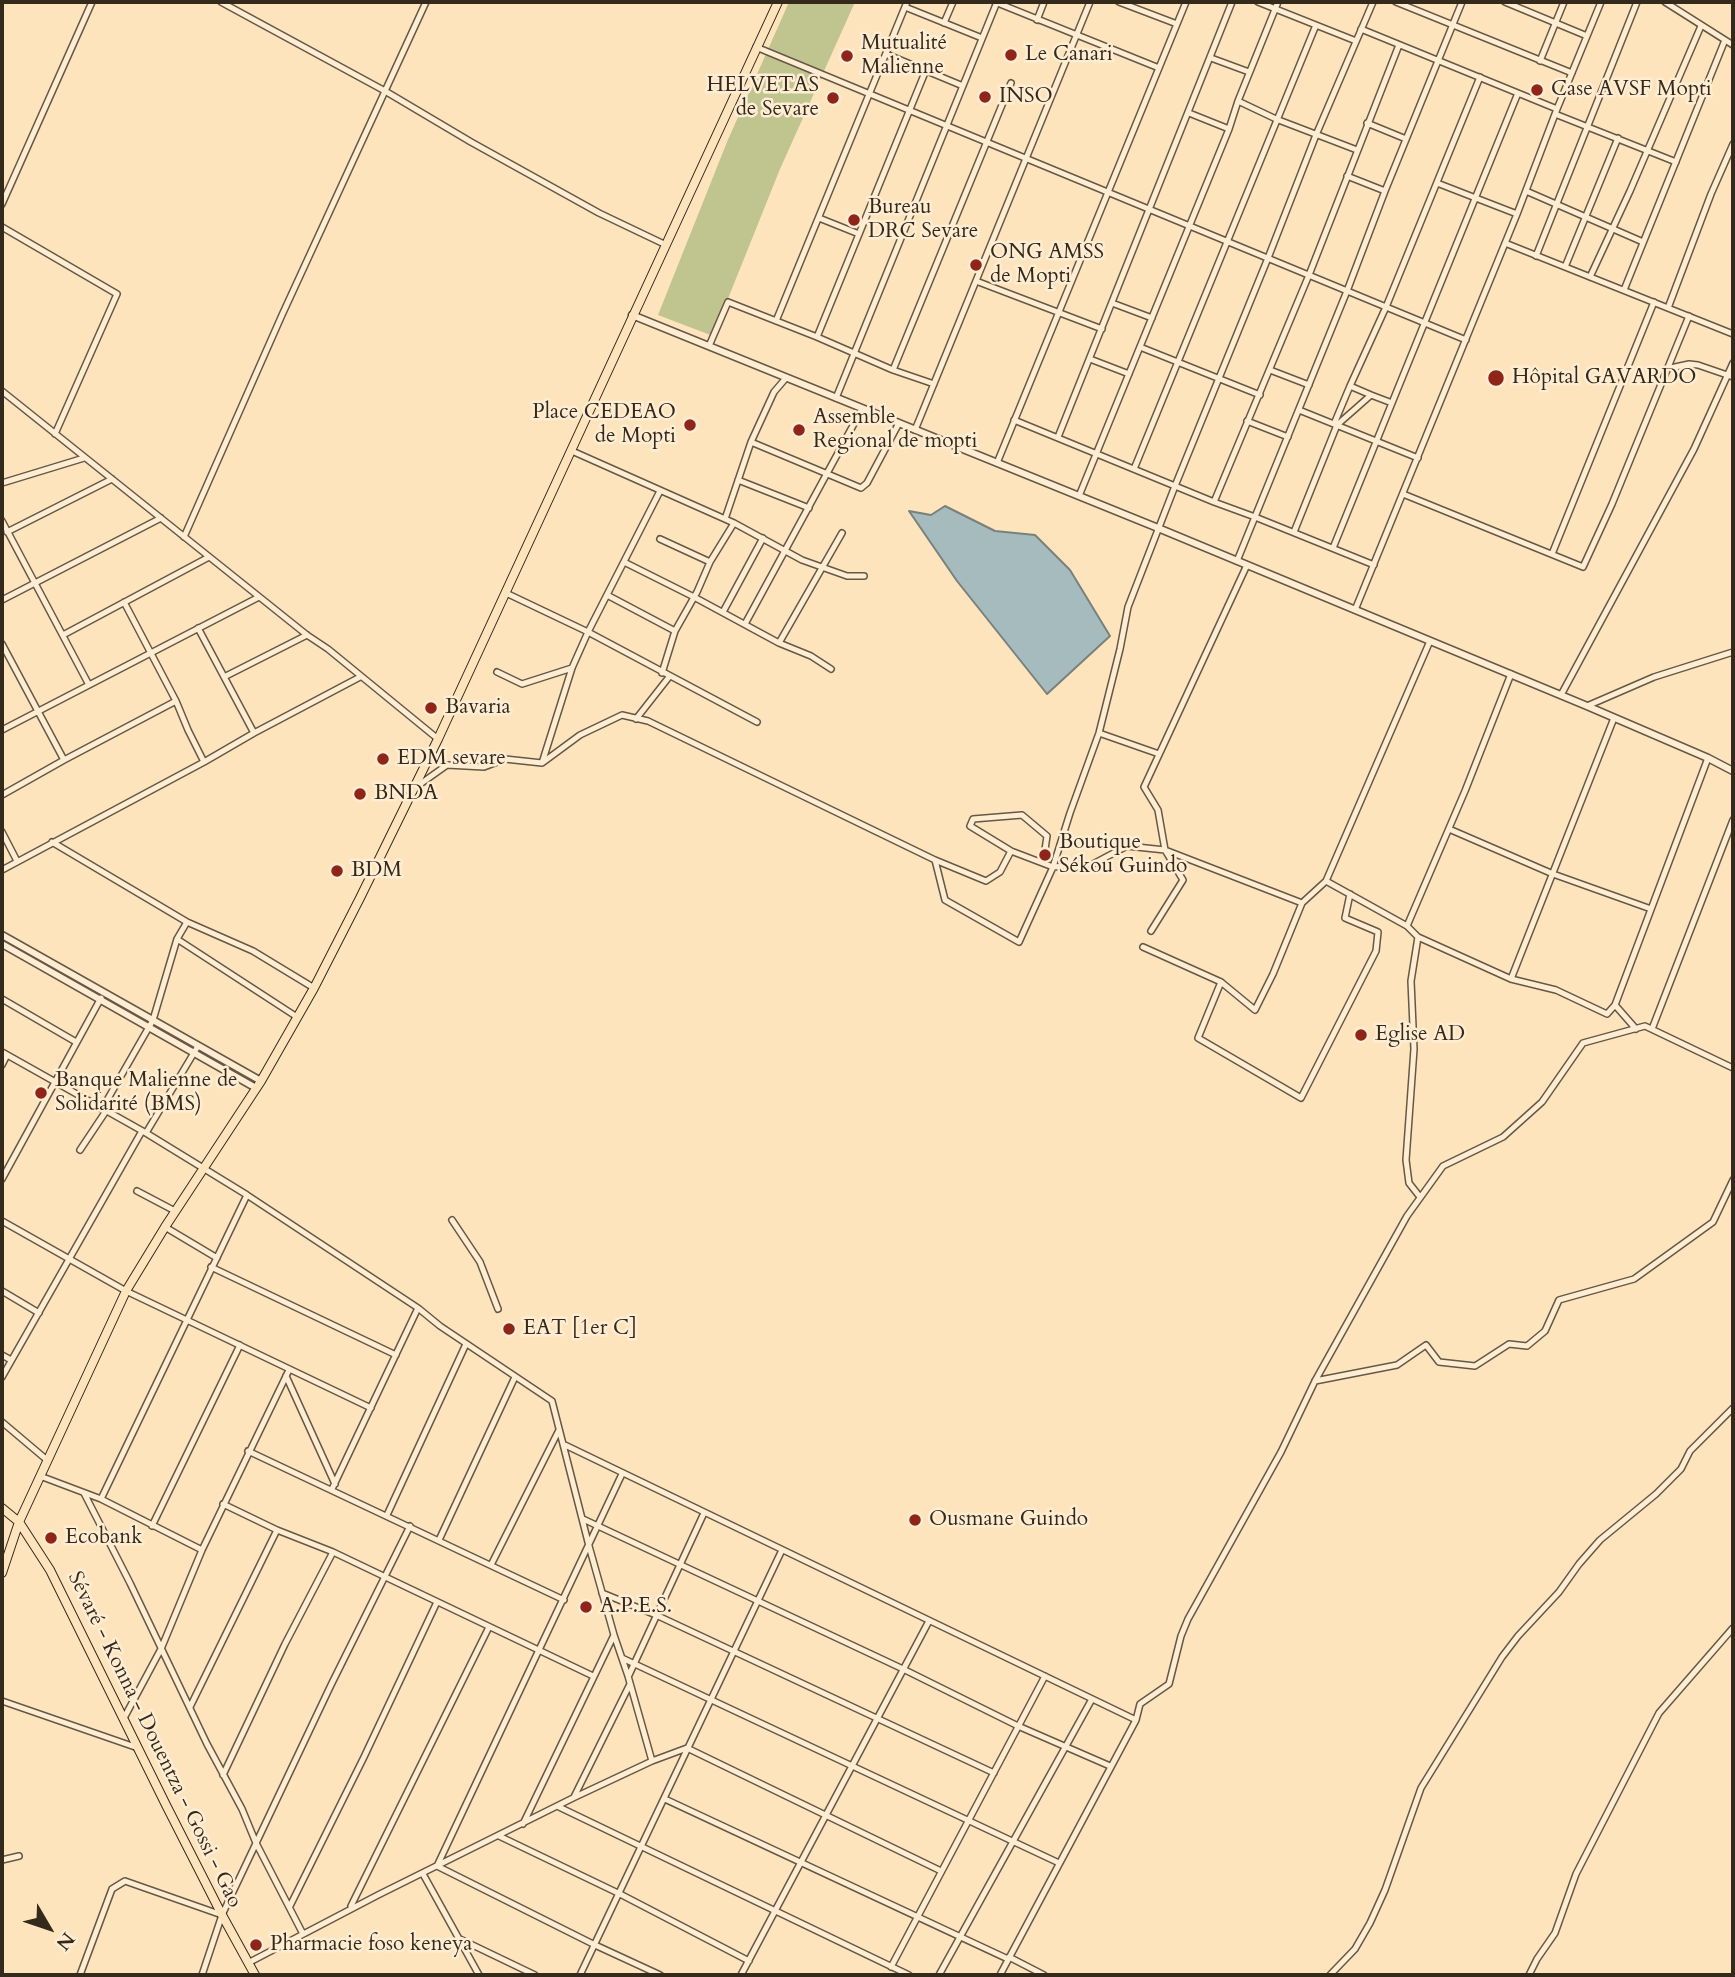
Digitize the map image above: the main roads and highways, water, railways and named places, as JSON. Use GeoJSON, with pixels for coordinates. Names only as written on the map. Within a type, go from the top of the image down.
{"type":"FeatureCollection","features":[{"type":"Feature","properties":{"kind":"main road"},"geometry":{"type":"LineString","coordinates":[[2,1573],[19,1522],[126,1291],[164,1227],[258,1084],[314,988],[414,789],[778,2]]}},
{"type":"Feature","properties":{"kind":"main road","name":"Sévaré - Konna - Douentza - Gossi - Gao"},"geometry":{"type":"LineString","coordinates":[[2,1508],[19,1522],[50,1570],[222,1915],[255,1975]]}},
{"type":"Feature","properties":{"kind":"place","name":"Le Canari"},"geometry":{"type":"Point","coordinates":[1011,55]}},
{"type":"Feature","properties":{"kind":"place","name":"Mutualité Malienne"},"geometry":{"type":"Point","coordinates":[847,56]}},
{"type":"Feature","properties":{"kind":"place","name":"Case AVSF Mopti"},"geometry":{"type":"Point","coordinates":[1537,90]}},
{"type":"Feature","properties":{"kind":"place","name":"INSO"},"geometry":{"type":"Point","coordinates":[985,97]}},
{"type":"Feature","properties":{"kind":"place","name":"HELVETAS de Sevare"},"geometry":{"type":"Point","coordinates":[833,98]}},
{"type":"Feature","properties":{"kind":"place","name":"Bureau DRC Sevare"},"geometry":{"type":"Point","coordinates":[854,220]}},
{"type":"Feature","properties":{"kind":"place","name":"ONG AMSS de Mopti"},"geometry":{"type":"Point","coordinates":[976,265]}},
{"type":"Feature","properties":{"kind":"place","name":"Hôpital GAVARDO"},"geometry":{"type":"Point","coordinates":[1496,378]}},
{"type":"Feature","properties":{"kind":"place","name":"Place CEDEAO de Mopti"},"geometry":{"type":"Point","coordinates":[690,425]}},
{"type":"Feature","properties":{"kind":"place","name":"Assemble Regional de mopti"},"geometry":{"type":"Point","coordinates":[799,430]}},
{"type":"Feature","properties":{"kind":"place","name":"Bavaria"},"geometry":{"type":"Point","coordinates":[431,708]}},
{"type":"Feature","properties":{"kind":"place","name":"EDM sevare"},"geometry":{"type":"Point","coordinates":[383,759]}},
{"type":"Feature","properties":{"kind":"place","name":"BNDA"},"geometry":{"type":"Point","coordinates":[360,794]}},
{"type":"Feature","properties":{"kind":"place","name":"Boutique Sékou Guindo"},"geometry":{"type":"Point","coordinates":[1045,855]}},
{"type":"Feature","properties":{"kind":"place","name":"BDM"},"geometry":{"type":"Point","coordinates":[337,871]}},
{"type":"Feature","properties":{"kind":"place","name":"Eglise AD"},"geometry":{"type":"Point","coordinates":[1361,1035]}},
{"type":"Feature","properties":{"kind":"place","name":"Banque Malienne de Solidarité (BMS)"},"geometry":{"type":"Point","coordinates":[41,1093]}},
{"type":"Feature","properties":{"kind":"place","name":"EAT [1er C]"},"geometry":{"type":"Point","coordinates":[509,1329]}},
{"type":"Feature","properties":{"kind":"place","name":"Ousmane Guindo"},"geometry":{"type":"Point","coordinates":[915,1520]}},
{"type":"Feature","properties":{"kind":"place","name":"Ecobank"},"geometry":{"type":"Point","coordinates":[51,1538]}},
{"type":"Feature","properties":{"kind":"place","name":"A.P.E.S."},"geometry":{"type":"Point","coordinates":[586,1607]}},
{"type":"Feature","properties":{"kind":"place","name":"Pharmacie foso keneya"},"geometry":{"type":"Point","coordinates":[256,1945]}}]}
